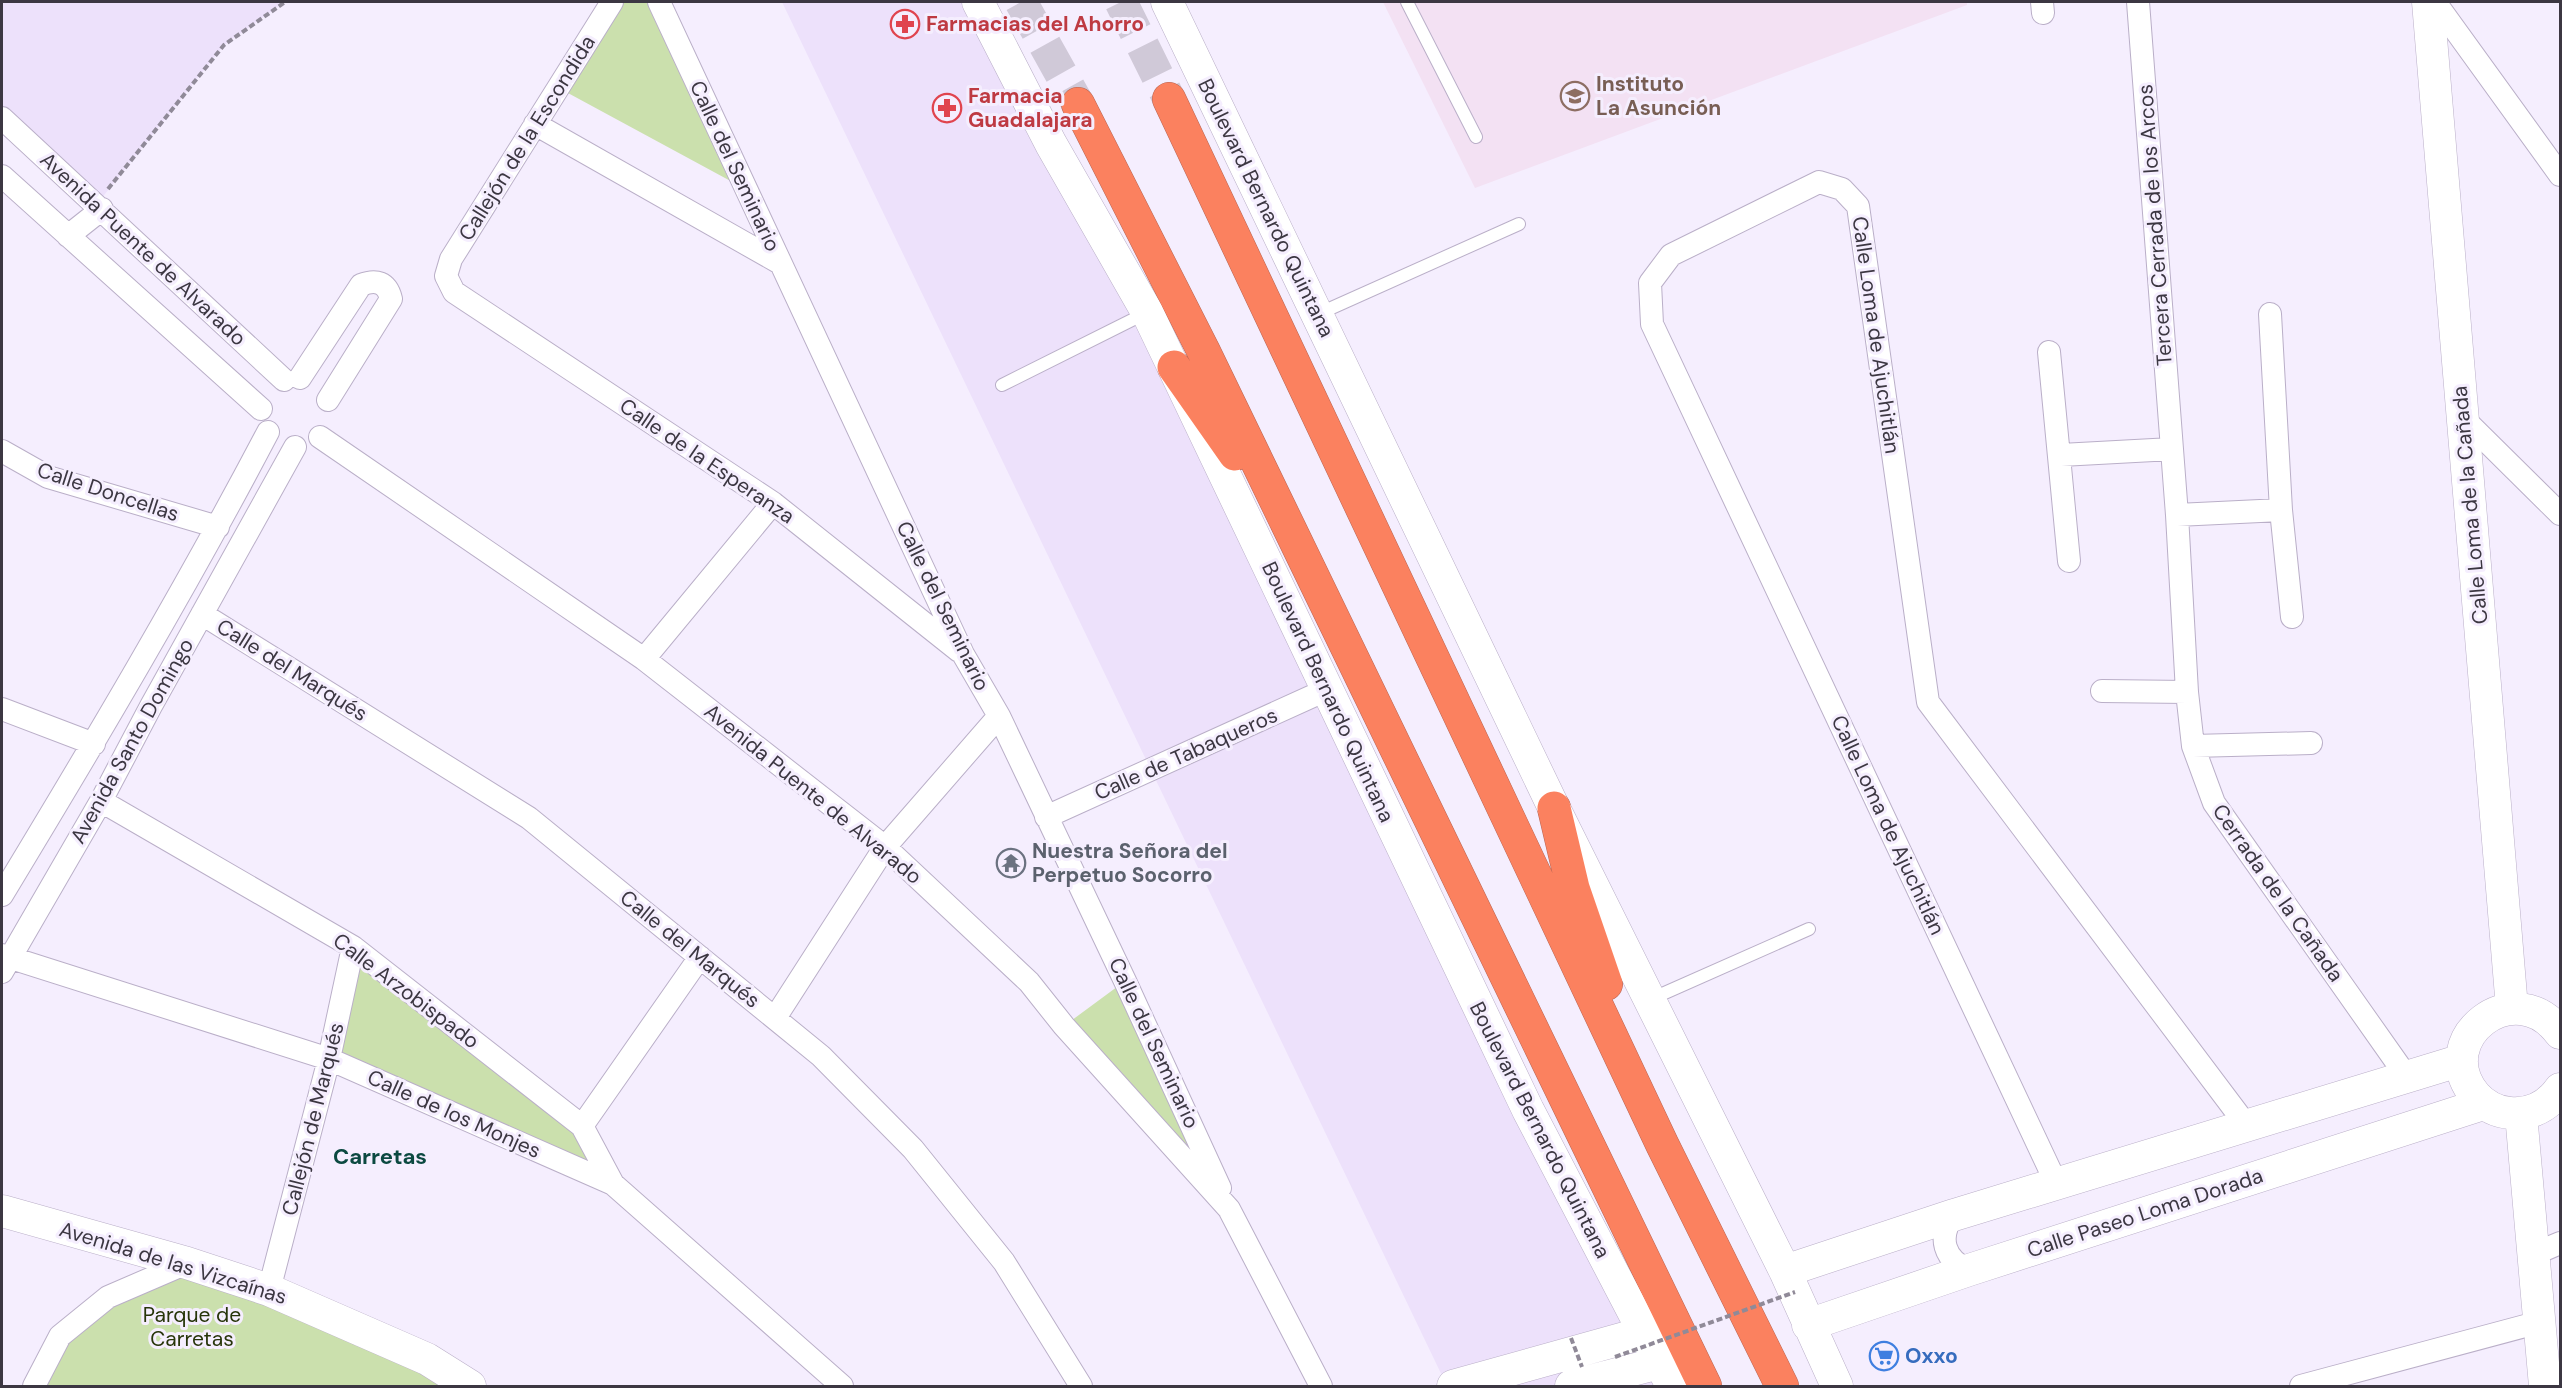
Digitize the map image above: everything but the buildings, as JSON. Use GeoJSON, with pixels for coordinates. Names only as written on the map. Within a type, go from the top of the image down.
{"type":"FeatureCollection","features":[{"type":"Feature","properties":{"kind":"highway","name":"Boulevard Bernardo Quintana"},"geometry":{"type":"LineString","coordinates":[[1169,99],[1662,1144],[1782,1386]]}},
{"type":"Feature","properties":{"kind":"highway","name":"Boulevard Bernardo Quintana"},"geometry":{"type":"LineString","coordinates":[[1078,104],[1204,352],[1705,1386]]}},
{"type":"Feature","properties":{"kind":"highway"},"geometry":{"type":"LineString","coordinates":[[1174,367],[1231,446],[1411,808],[1441,840]]}},
{"type":"Feature","properties":{"kind":"highway"},"geometry":{"type":"LineString","coordinates":[[1554,808],[1573,888],[1662,1144]]}},
{"type":"Feature","properties":{"kind":"street","name":"Callejón de la Escondida"},"geometry":{"type":"LineString","coordinates":[[446,276],[451,259],[612,2]]}},
{"type":"Feature","properties":{"kind":"street","name":"Calle del Seminario"},"geometry":{"type":"LineString","coordinates":[[659,2],[963,654],[999,716],[1125,981],[1229,1209]]}},
{"type":"Feature","properties":{"kind":"street","name":"Boulevard Bernardo Quintana"},"geometry":{"type":"LineString","coordinates":[[978,2],[1051,144],[1147,312],[1528,1110],[1665,1375]]}},
{"type":"Feature","properties":{"kind":"street","name":"Boulevard Bernardo Quintana"},"geometry":{"type":"LineString","coordinates":[[1167,2],[1554,808],[1790,1282],[1837,1386]]}},
{"type":"Feature","properties":{"kind":"street","name":"Tercera Cerrada de los Arcos"},"geometry":{"type":"LineString","coordinates":[[2138,2],[2177,514],[2187,692]]}},
{"type":"Feature","properties":{"kind":"street","name":"Calle Loma de la Cañada"},"geometry":{"type":"LineString","coordinates":[[2428,2],[2512,1008]]}},
{"type":"Feature","properties":{"kind":"street"},"geometry":{"type":"LineString","coordinates":[[2435,2],[2560,175]]}},
{"type":"Feature","properties":{"kind":"street","name":"Avenida Puente de Alvarado"},"geometry":{"type":"LineString","coordinates":[[2,118],[292,379]]}},
{"type":"Feature","properties":{"kind":"street"},"geometry":{"type":"LineString","coordinates":[[536,124],[780,263]]}},
{"type":"Feature","properties":{"kind":"street","name":"Avenida Puente de Alvarado"},"geometry":{"type":"LineString","coordinates":[[2,176],[261,409]]}},
{"type":"Feature","properties":{"kind":"street","name":"Calle Loma de Ajuchitlán"},"geometry":{"type":"LineString","coordinates":[[2057,1185],[1652,324],[1650,284],[1671,255],[1819,182],[1842,189],[1858,206],[1928,702],[2247,1126]]}},
{"type":"Feature","properties":{"kind":"street"},"geometry":{"type":"LineString","coordinates":[[68,236],[99,207]]}},
{"type":"Feature","properties":{"kind":"street","name":"Calle de la Esperanza"},"geometry":{"type":"LineString","coordinates":[[446,276],[454,291],[773,503],[963,654]]}},
{"type":"Feature","properties":{"kind":"street"},"geometry":{"type":"LineString","coordinates":[[292,379],[312,382],[322,390],[328,400],[330,413],[328,426],[320,437],[313,443],[295,447],[285,445],[268,432],[261,409],[265,397],[273,387],[292,379],[361,285],[370,281],[382,283],[389,290],[391,299],[328,400]]}},
{"type":"Feature","properties":{"kind":"street"},"geometry":{"type":"LineString","coordinates":[[2270,314],[2281,510],[2292,617]]}},
{"type":"Feature","properties":{"kind":"street"},"geometry":{"type":"LineString","coordinates":[[2049,352],[2061,455],[2069,561]]}},
{"type":"Feature","properties":{"kind":"street"},"geometry":{"type":"LineString","coordinates":[[2463,418],[2560,514]]}},
{"type":"Feature","properties":{"kind":"street","name":"Avenida Santo Domingo"},"geometry":{"type":"LineString","coordinates":[[2,895],[94,744],[218,527],[268,432]]}},
{"type":"Feature","properties":{"kind":"street","name":"Avenida Puente de Alvarado"},"geometry":{"type":"LineString","coordinates":[[320,437],[644,659],[885,847],[1029,982],[1064,1026],[1229,1209],[1321,1386]]}},
{"type":"Feature","properties":{"kind":"street","name":"Avenida Santo Domingo"},"geometry":{"type":"LineString","coordinates":[[4,961],[101,801],[295,447]]}},
{"type":"Feature","properties":{"kind":"street"},"geometry":{"type":"LineString","coordinates":[[2061,455],[2172,449]]}},
{"type":"Feature","properties":{"kind":"street","name":"Calle Doncellas"},"geometry":{"type":"LineString","coordinates":[[2,452],[48,477],[218,527]]}},
{"type":"Feature","properties":{"kind":"street"},"geometry":{"type":"LineString","coordinates":[[644,659],[773,503]]}},
{"type":"Feature","properties":{"kind":"street"},"geometry":{"type":"LineString","coordinates":[[2177,514],[2281,510]]}},
{"type":"Feature","properties":{"kind":"street","name":"Calle del Marqués"},"geometry":{"type":"LineString","coordinates":[[202,614],[529,818],[821,1056],[913,1149],[1004,1262],[1081,1386]]}},
{"type":"Feature","properties":{"kind":"street","name":"Calle de Tabaqueros"},"geometry":{"type":"LineString","coordinates":[[1046,818],[1326,690]]}},
{"type":"Feature","properties":{"kind":"street"},"geometry":{"type":"LineString","coordinates":[[2102,691],[2187,692]]}},
{"type":"Feature","properties":{"kind":"street","name":"Cerrada de la Cañada"},"geometry":{"type":"LineString","coordinates":[[2187,692],[2193,746],[2214,803],[2408,1077]]}},
{"type":"Feature","properties":{"kind":"street"},"geometry":{"type":"LineString","coordinates":[[2,709],[94,744]]}},
{"type":"Feature","properties":{"kind":"street"},"geometry":{"type":"LineString","coordinates":[[775,1018],[885,847],[999,716]]}},
{"type":"Feature","properties":{"kind":"street"},"geometry":{"type":"LineString","coordinates":[[2193,746],[2311,743]]}},
{"type":"Feature","properties":{"kind":"street","name":"Calle Arzobispado"},"geometry":{"type":"LineString","coordinates":[[101,801],[353,946],[582,1126],[613,1184]]}},
{"type":"Feature","properties":{"kind":"street","name":"Callejón de Marqués"},"geometry":{"type":"LineString","coordinates":[[269,1290],[329,1059],[353,946]]}},
{"type":"Feature","properties":{"kind":"street"},"geometry":{"type":"LineString","coordinates":[[582,1126],[700,957]]}},
{"type":"Feature","properties":{"kind":"street","name":"Calle de los Monjes"},"geometry":{"type":"LineString","coordinates":[[4,961],[329,1059],[613,1184],[842,1386]]}},
{"type":"Feature","properties":{"kind":"street"},"geometry":{"type":"LineString","coordinates":[[2560,1033],[2547,1018],[2531,1010],[2512,1008],[2493,1013],[2477,1024],[2466,1041],[2462,1060],[2467,1085],[2483,1104],[2501,1113],[2521,1114],[2539,1110],[2554,1099],[2560,1089]]}},
{"type":"Feature","properties":{"kind":"street"},"geometry":{"type":"LineString","coordinates":[[1790,1282],[1834,1253],[2462,1060]]}},
{"type":"Feature","properties":{"kind":"street","name":"Calle Paseo Loma Dorada"},"geometry":{"type":"LineString","coordinates":[[1808,1325],[1969,1270],[2483,1104]]}},
{"type":"Feature","properties":{"kind":"street"},"geometry":{"type":"LineString","coordinates":[[2521,1114],[2546,1249],[2540,1322],[2545,1386]]}},
{"type":"Feature","properties":{"kind":"street","name":"Avenida de las Vizcaínas"},"geometry":{"type":"LineString","coordinates":[[2,1211],[187,1263],[269,1290],[427,1359],[470,1386]]}},
{"type":"Feature","properties":{"kind":"street"},"geometry":{"type":"LineString","coordinates":[[1954,1215],[1947,1224],[1944,1245],[1953,1261],[1969,1270]]}},
{"type":"Feature","properties":{"kind":"street"},"geometry":{"type":"LineString","coordinates":[[34,1386],[60,1336],[108,1297],[187,1263]]}},
{"type":"Feature","properties":{"kind":"street"},"geometry":{"type":"LineString","coordinates":[[2301,1386],[2540,1322]]}},
{"type":"Feature","properties":{"kind":"street"},"geometry":{"type":"LineString","coordinates":[[1453,1386],[1643,1333]]}},
{"type":"Feature","properties":{"kind":"street"},"geometry":{"type":"LineString","coordinates":[[1576,1377],[1665,1375]]}},
{"type":"Feature","properties":{"kind":"lane"},"geometry":{"type":"LineString","coordinates":[[1407,2],[1476,137]]}},
{"type":"Feature","properties":{"kind":"lane"},"geometry":{"type":"LineString","coordinates":[[1317,314],[1519,224]]}},
{"type":"Feature","properties":{"kind":"lane"},"geometry":{"type":"LineString","coordinates":[[1002,385],[1147,312]]}},
{"type":"Feature","properties":{"kind":"lane"},"geometry":{"type":"LineString","coordinates":[[1650,1000],[1809,929]]}},
{"type":"Feature","properties":{"kind":"path"},"geometry":{"type":"LineString","coordinates":[[99,207],[224,45],[285,2]]}},
{"type":"Feature","properties":{"kind":"path"},"geometry":{"type":"LineString","coordinates":[[1615,1357],[1790,1282]]}},
{"type":"Feature","properties":{"kind":"path"},"geometry":{"type":"LineString","coordinates":[[1571,1338],[1576,1377]]}},
{"type":"Feature","properties":{"kind":"shaded area"},"geometry":{"type":"Polygon","coordinates":[[[2,2],[285,2],[224,45],[97,204],[2,118],[2,2]]]}},
{"type":"Feature","properties":{"kind":"shaded area"},"geometry":{"type":"Polygon","coordinates":[[[782,2],[978,2],[1672,1386],[1447,1386],[782,2]]]}},
{"type":"Feature","properties":{"kind":"shaded area","name":"Instituto La Asunción"},"geometry":{"type":"Polygon","coordinates":[[[1383,2],[1967,2],[1967,5],[1475,188],[1383,2]]]}},
{"type":"Feature","properties":{"kind":"green space"},"geometry":{"type":"Polygon","coordinates":[[[610,2],[659,2],[749,191],[555,86],[610,2]]]}},
{"type":"Feature","properties":{"kind":"green space"},"geometry":{"type":"Polygon","coordinates":[[[353,947],[582,1126],[613,1184],[329,1059],[353,947]]]}},
{"type":"Feature","properties":{"kind":"green space"},"geometry":{"type":"Polygon","coordinates":[[[1125,981],[1229,1209],[1064,1026],[1125,981]]]}},
{"type":"Feature","properties":{"kind":"green space","name":"Parque de Carretas"},"geometry":{"type":"Polygon","coordinates":[[[187,1263],[461,1386],[34,1386],[60,1336],[187,1263]]]}},
{"type":"Feature","properties":{"kind":"tunnel"},"geometry":{"type":"LineString","coordinates":[[1021,2],[1078,104]]}},
{"type":"Feature","properties":{"kind":"tunnel"},"geometry":{"type":"LineString","coordinates":[[1121,2],[1169,99]]}},
{"type":"Feature","properties":{"kind":"place","name":"Farmacias del Ahorro"},"geometry":{"type":"Point","coordinates":[905,24]}},
{"type":"Feature","properties":{"kind":"place","name":"Instituto La Asunción"},"geometry":{"type":"Point","coordinates":[1575,96]}},
{"type":"Feature","properties":{"kind":"place","name":"Farmacia Guadalajara"},"geometry":{"type":"Point","coordinates":[947,108]}},
{"type":"Feature","properties":{"kind":"place","name":"Nuestra Señora del Perpetuo Socorro"},"geometry":{"type":"Point","coordinates":[1011,863]}},
{"type":"Feature","properties":{"kind":"place","name":"Oxxo"},"geometry":{"type":"Point","coordinates":[1884,1356]}},
{"type":"Feature","properties":{"kind":"district","name":"Carretas"},"geometry":{"type":"Point","coordinates":[380,1156]}}]}
